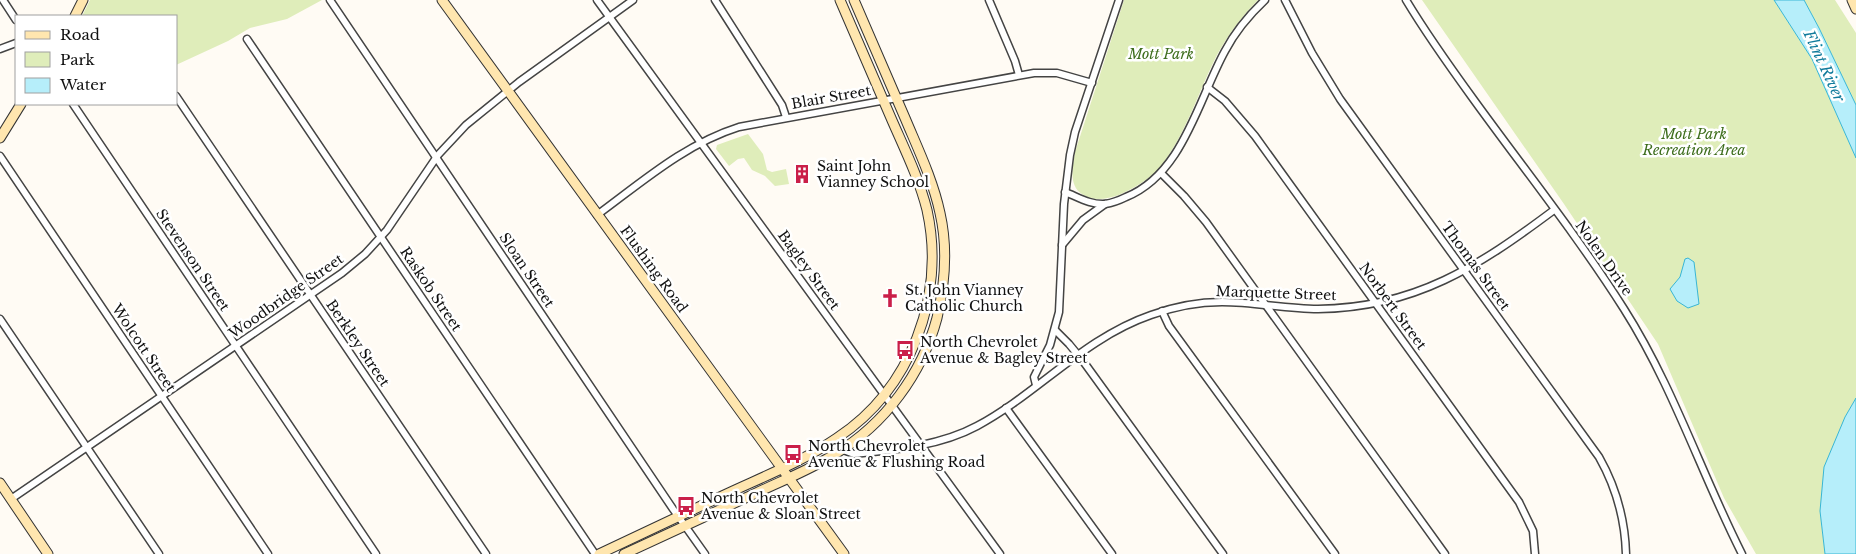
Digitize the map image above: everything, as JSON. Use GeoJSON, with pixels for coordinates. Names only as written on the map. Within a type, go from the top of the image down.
{"type":"FeatureCollection","features":[{"type":"Feature","properties":{"kind":"street"},"geometry":{"type":"LineString","coordinates":[[3,0],[15,18]]}},
{"type":"Feature","properties":{"kind":"street"},"geometry":{"type":"LineString","coordinates":[[75,15],[83,0]]}},
{"type":"Feature","properties":{"kind":"street","name":"Sloan Street"},"geometry":{"type":"LineString","coordinates":[[330,0],[684,526],[705,554]]}},
{"type":"Feature","properties":{"kind":"street","name":"Flushing Road"},"geometry":{"type":"LineString","coordinates":[[442,0],[844,554]]}},
{"type":"Feature","properties":{"kind":"street","name":"Bagley Street"},"geometry":{"type":"LineString","coordinates":[[597,0],[1000,554]]}},
{"type":"Feature","properties":{"kind":"street","name":"Woodbridge Street"},"geometry":{"type":"LineString","coordinates":[[11,499],[311,296],[353,264],[380,237],[403,209],[436,158],[466,125],[508,91],[633,0]]}},
{"type":"Feature","properties":{"kind":"street"},"geometry":{"type":"LineString","coordinates":[[716,0],[782,105],[786,117]]}},
{"type":"Feature","properties":{"kind":"street"},"geometry":{"type":"LineString","coordinates":[[599,554],[781,468],[836,439],[860,420],[884,395],[906,362],[921,326],[930,289],[932,247],[929,220],[922,192],[840,0]]}},
{"type":"Feature","properties":{"kind":"street"},"geometry":{"type":"LineString","coordinates":[[624,554],[788,478],[844,449],[868,430],[892,405],[916,370],[933,330],[943,286],[944,247],[941,214],[934,188],[854,0]]}},
{"type":"Feature","properties":{"kind":"street"},"geometry":{"type":"LineString","coordinates":[[989,0],[1015,61],[1019,76]]}},
{"type":"Feature","properties":{"kind":"street"},"geometry":{"type":"LineString","coordinates":[[1062,245],[1084,220],[1106,204],[1139,191],[1161,173],[1179,147],[1230,42],[1265,0]]}},
{"type":"Feature","properties":{"kind":"street","name":"Thomas Street"},"geometry":{"type":"LineString","coordinates":[[1285,0],[1307,45],[1333,89],[1602,463],[1618,501],[1625,530],[1626,554]]}},
{"type":"Feature","properties":{"kind":"street","name":"Nolen Drive"},"geometry":{"type":"LineString","coordinates":[[1406,0],[1444,59],[1621,304],[1649,351],[1678,408],[1703,471],[1742,554]]}},
{"type":"Feature","properties":{"kind":"street"},"geometry":{"type":"LineString","coordinates":[[1852,0],[1856,9]]}},
{"type":"Feature","properties":{"kind":"street"},"geometry":{"type":"LineString","coordinates":[[1036,385],[1034,377],[1055,330],[1060,301],[1065,192],[1072,144],[1116,1]]}},
{"type":"Feature","properties":{"kind":"street","name":"Raskob Street"},"geometry":{"type":"LineString","coordinates":[[247,38],[594,554]]}},
{"type":"Feature","properties":{"kind":"street"},"geometry":{"type":"LineString","coordinates":[[0,49],[15,43]]}},
{"type":"Feature","properties":{"kind":"street","name":"Blair Street"},"geometry":{"type":"LineString","coordinates":[[597,215],[701,142],[739,127],[786,117],[1051,72],[1072,76],[1092,83]]}},
{"type":"Feature","properties":{"kind":"street","name":"Norbert Street"},"geometry":{"type":"LineString","coordinates":[[1207,87],[1224,101],[1250,130],[1519,502],[1532,527],[1536,554]]}},
{"type":"Feature","properties":{"kind":"street","name":"Berkley Street"},"geometry":{"type":"LineString","coordinates":[[178,99],[486,554]]}},
{"type":"Feature","properties":{"kind":"street"},"geometry":{"type":"LineString","coordinates":[[0,138],[20,105]]}},
{"type":"Feature","properties":{"kind":"street","name":"Stevenson Street"},"geometry":{"type":"LineString","coordinates":[[74,105],[376,554]]}},
{"type":"Feature","properties":{"kind":"street","name":"Wolcott Street"},"geometry":{"type":"LineString","coordinates":[[0,156],[268,554]]}},
{"type":"Feature","properties":{"kind":"street"},"geometry":{"type":"LineString","coordinates":[[1161,173],[1206,222],[1445,554]]}},
{"type":"Feature","properties":{"kind":"street"},"geometry":{"type":"LineString","coordinates":[[1065,192],[1089,202],[1106,204]]}},
{"type":"Feature","properties":{"kind":"street","name":"Marquette Street"},"geometry":{"type":"LineString","coordinates":[[844,449],[854,454],[920,444],[966,432],[1006,408],[1098,340],[1119,329],[1162,312],[1191,305],[1216,302],[1318,308],[1375,302],[1422,290],[1464,271],[1501,248],[1554,210]]}},
{"type":"Feature","properties":{"kind":"street"},"geometry":{"type":"LineString","coordinates":[[932,247],[944,247]]}},
{"type":"Feature","properties":{"kind":"street"},"geometry":{"type":"LineString","coordinates":[[1162,312],[1169,326],[1335,554]]}},
{"type":"Feature","properties":{"kind":"street"},"geometry":{"type":"LineString","coordinates":[[0,318],[159,554]]}},
{"type":"Feature","properties":{"kind":"street"},"geometry":{"type":"LineString","coordinates":[[1055,330],[1078,355],[1223,554]]}},
{"type":"Feature","properties":{"kind":"street"},"geometry":{"type":"LineString","coordinates":[[1006,408],[1112,554]]}},
{"type":"Feature","properties":{"kind":"street"},"geometry":{"type":"LineString","coordinates":[[836,439],[844,449]]}},
{"type":"Feature","properties":{"kind":"street"},"geometry":{"type":"LineString","coordinates":[[0,483],[48,554]]}},
{"type":"Feature","properties":{"kind":"green space"},"geometry":{"type":"Polygon","coordinates":[[[90,0],[322,0],[287,19],[250,28],[228,41],[178,64],[178,15],[82,15],[90,0]]]}},
{"type":"Feature","properties":{"kind":"green space","name":"Mott Park"},"geometry":{"type":"Polygon","coordinates":[[[1124,0],[1258,0],[1241,19],[1221,48],[1177,142],[1156,172],[1146,180],[1119,195],[1095,199],[1086,197],[1075,186],[1072,175],[1073,163],[1124,0]]]}},
{"type":"Feature","properties":{"kind":"green space","name":"Mott Park Recreation Area"},"geometry":{"type":"Polygon","coordinates":[[[1422,0],[1774,0],[1812,59],[1856,158],[1856,398],[1845,417],[1820,511],[1825,554],[1756,554],[1724,498],[1658,344],[1564,204],[1422,0]]]}},
{"type":"Feature","properties":{"kind":"green space"},"geometry":{"type":"Polygon","coordinates":[[[1804,0],[1835,0],[1856,33],[1856,105],[1819,28],[1804,0]]]}},
{"type":"Feature","properties":{"kind":"green space"},"geometry":{"type":"Polygon","coordinates":[[[748,134],[763,154],[767,170],[772,172],[786,169],[789,184],[775,186],[765,176],[752,170],[744,158],[738,159],[729,166],[716,149],[717,145],[748,134]]]}},
{"type":"Feature","properties":{"kind":"water","name":"Flint River"},"geometry":{"type":"Polygon","coordinates":[[[1774,0],[1804,0],[1819,28],[1856,105],[1856,158],[1812,59],[1774,0]]]}},
{"type":"Feature","properties":{"kind":"water"},"geometry":{"type":"Polygon","coordinates":[[[1688,258],[1694,262],[1699,304],[1688,308],[1677,301],[1670,289],[1680,277],[1685,259],[1688,258]]]}},
{"type":"Feature","properties":{"kind":"water"},"geometry":{"type":"Polygon","coordinates":[[[1856,398],[1856,554],[1825,554],[1820,511],[1824,467],[1845,417],[1856,398]]]}},
{"type":"Feature","properties":{"kind":"place","name":"Saint John Vianney School"},"geometry":{"type":"Point","coordinates":[802,174]}},
{"type":"Feature","properties":{"kind":"place","name":"St. John Vianney Catholic Church"},"geometry":{"type":"Point","coordinates":[890,298]}},
{"type":"Feature","properties":{"kind":"place","name":"North Chevrolet Avenue & Bagley Street"},"geometry":{"type":"Point","coordinates":[905,350]}},
{"type":"Feature","properties":{"kind":"place","name":"North Chevrolet Avenue & Flushing Road"},"geometry":{"type":"Point","coordinates":[793,454]}},
{"type":"Feature","properties":{"kind":"place","name":"North Chevrolet Avenue & Sloan Street"},"geometry":{"type":"Point","coordinates":[686,506]}}]}
